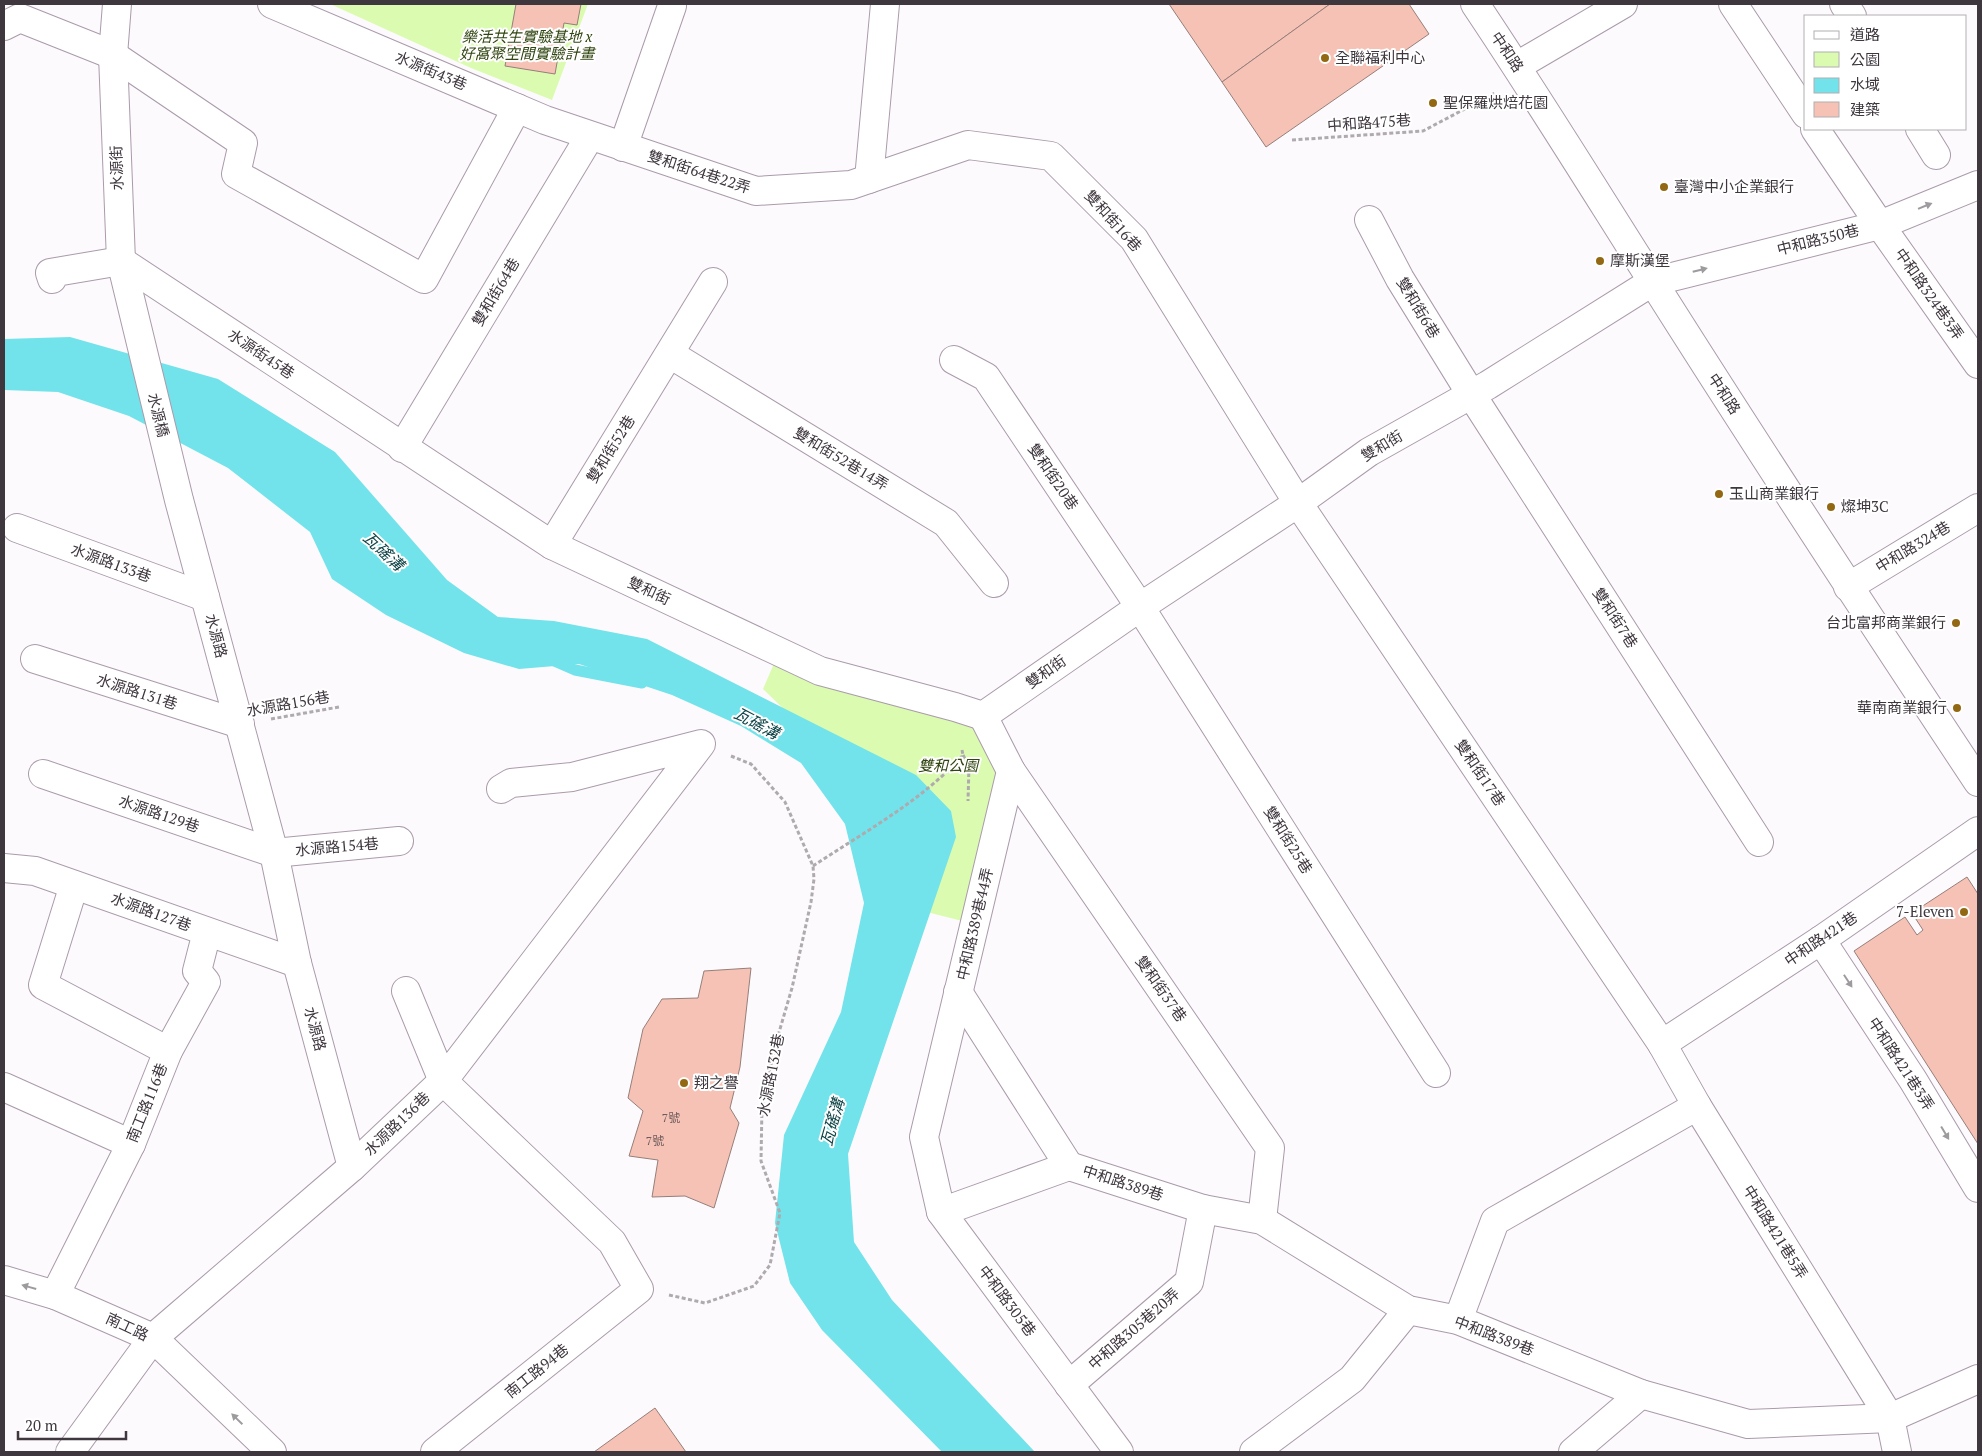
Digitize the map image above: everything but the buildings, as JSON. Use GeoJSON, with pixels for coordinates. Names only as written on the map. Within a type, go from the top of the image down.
{"type":"FeatureCollection","features":[{"type":"Feature","properties":{"kind":"street","name":"水源街"},"geometry":{"type":"LineString","coordinates":[[118,4],[113,55],[121,261],[136,330]]}},
{"type":"Feature","properties":{"kind":"street","name":"水源街43巷"},"geometry":{"type":"LineString","coordinates":[[272,4],[545,120],[590,136]]}},
{"type":"Feature","properties":{"kind":"street"},"geometry":{"type":"LineString","coordinates":[[870,178],[885,4]]}},
{"type":"Feature","properties":{"kind":"street","name":"中和路"},"geometry":{"type":"LineString","coordinates":[[1475,4],[1521,72],[1652,282],[1848,587],[1978,782]]}},
{"type":"Feature","properties":{"kind":"street"},"geometry":{"type":"LineString","coordinates":[[1521,72],[1623,4]]}},
{"type":"Feature","properties":{"kind":"street"},"geometry":{"type":"LineString","coordinates":[[1733,4],[1804,111]]}},
{"type":"Feature","properties":{"kind":"street"},"geometry":{"type":"LineString","coordinates":[[1844,4],[1851,15]]}},
{"type":"Feature","properties":{"kind":"street"},"geometry":{"type":"LineString","coordinates":[[623,147],[672,6]]}},
{"type":"Feature","properties":{"kind":"street"},"geometry":{"type":"LineString","coordinates":[[4,26],[20,18],[113,55],[243,143],[236,174],[424,279],[517,108]]}},
{"type":"Feature","properties":{"kind":"street","name":"中和路324巷3弄"},"geometry":{"type":"LineString","coordinates":[[1816,130],[1978,364]]}},
{"type":"Feature","properties":{"kind":"street"},"geometry":{"type":"LineString","coordinates":[[1921,130],[1936,155]]}},
{"type":"Feature","properties":{"kind":"street","name":"雙和街64巷22弄"},"geometry":{"type":"LineString","coordinates":[[590,136],[756,191],[851,185],[870,178]]}},
{"type":"Feature","properties":{"kind":"street","name":"雙和街64巷"},"geometry":{"type":"LineString","coordinates":[[402,448],[590,136]]}},
{"type":"Feature","properties":{"kind":"street","name":"雙和街16巷"},"geometry":{"type":"LineString","coordinates":[[870,178],[968,145],[1051,156],[1134,239],[1298,502]]}},
{"type":"Feature","properties":{"kind":"street","name":"中和路350巷"},"geometry":{"type":"LineString","coordinates":[[1652,282],[1880,224],[1978,185]]}},
{"type":"Feature","properties":{"kind":"street","name":"雙和街6巷"},"geometry":{"type":"LineString","coordinates":[[1369,220],[1400,279],[1471,394]]}},
{"type":"Feature","properties":{"kind":"street"},"geometry":{"type":"LineString","coordinates":[[52,279],[50,273],[121,261]]}},
{"type":"Feature","properties":{"kind":"street","name":"水源街45巷"},"geometry":{"type":"LineString","coordinates":[[121,261],[402,448]]}},
{"type":"Feature","properties":{"kind":"street","name":"雙和街52巷"},"geometry":{"type":"LineString","coordinates":[[552,545],[713,282]]}},
{"type":"Feature","properties":{"kind":"street","name":"雙和街"},"geometry":{"type":"LineString","coordinates":[[402,448],[552,545],[820,672],[983,716],[1369,452],[1471,394],[1652,282]]}},
{"type":"Feature","properties":{"kind":"street","name":"水源橋"},"geometry":{"type":"LineString","coordinates":[[136,330],[179,500]]}},
{"type":"Feature","properties":{"kind":"street","name":"雙和街52巷14弄"},"geometry":{"type":"LineString","coordinates":[[670,354],[946,523],[994,583]]}},
{"type":"Feature","properties":{"kind":"street","name":"雙和街20巷"},"geometry":{"type":"LineString","coordinates":[[954,360],[986,377],[1140,607]]}},
{"type":"Feature","properties":{"kind":"street","name":"雙和街7巷"},"geometry":{"type":"LineString","coordinates":[[1471,394],[1759,842]]}},
{"type":"Feature","properties":{"kind":"street","name":"水源路"},"geometry":{"type":"LineString","coordinates":[[179,500],[274,853],[297,963],[352,1167]]}},
{"type":"Feature","properties":{"kind":"street","name":"雙和街17巷"},"geometry":{"type":"LineString","coordinates":[[1298,502],[1662,1044]]}},
{"type":"Feature","properties":{"kind":"street","name":"中和路324巷"},"geometry":{"type":"LineString","coordinates":[[1848,587],[1978,508]]}},
{"type":"Feature","properties":{"kind":"street","name":"水源路133巷"},"geometry":{"type":"LineString","coordinates":[[17,528],[206,597]]}},
{"type":"Feature","properties":{"kind":"street","name":"雙和街25巷"},"geometry":{"type":"LineString","coordinates":[[1140,607],[1436,1073]]}},
{"type":"Feature","properties":{"kind":"street","name":"水源路131巷"},"geometry":{"type":"LineString","coordinates":[[35,659],[240,724]]}},
{"type":"Feature","properties":{"kind":"street"},"geometry":{"type":"LineString","coordinates":[[983,716],[1010,771]]}},
{"type":"Feature","properties":{"kind":"street"},"geometry":{"type":"LineString","coordinates":[[502,789],[511,783],[572,777],[701,744]]}},
{"type":"Feature","properties":{"kind":"street","name":"水源路136巷"},"geometry":{"type":"LineString","coordinates":[[352,1167],[443,1081],[701,744]]}},
{"type":"Feature","properties":{"kind":"street","name":"中和路389巷44弄"},"geometry":{"type":"LineString","coordinates":[[924,1137],[1010,771]]}},
{"type":"Feature","properties":{"kind":"street","name":"雙和街37巷"},"geometry":{"type":"LineString","coordinates":[[1010,771],[1270,1148],[1262,1220]]}},
{"type":"Feature","properties":{"kind":"street","name":"水源路129巷"},"geometry":{"type":"LineString","coordinates":[[43,774],[274,853]]}},
{"type":"Feature","properties":{"kind":"street","name":"中和路421巷"},"geometry":{"type":"LineString","coordinates":[[1662,1044],[1821,940],[1978,831]]}},
{"type":"Feature","properties":{"kind":"street","name":"水源路154巷"},"geometry":{"type":"LineString","coordinates":[[274,853],[399,841]]}},
{"type":"Feature","properties":{"kind":"street","name":"水源路127巷"},"geometry":{"type":"LineString","coordinates":[[4,868],[35,871],[297,963]]}},
{"type":"Feature","properties":{"kind":"street","name":"南工路116巷"},"geometry":{"type":"LineString","coordinates":[[55,1295],[131,1144],[168,1051],[43,985],[74,885]]}},
{"type":"Feature","properties":{"kind":"street"},"geometry":{"type":"LineString","coordinates":[[168,1051],[206,982],[197,970],[207,932]]}},
{"type":"Feature","properties":{"kind":"street","name":"中和路421巷3弄"},"geometry":{"type":"LineString","coordinates":[[1821,940],[1913,1080],[1978,1188]]}},
{"type":"Feature","properties":{"kind":"street"},"geometry":{"type":"LineString","coordinates":[[406,991],[443,1081],[612,1242],[639,1289]]}},
{"type":"Feature","properties":{"kind":"street"},"geometry":{"type":"LineString","coordinates":[[958,992],[1069,1166]]}},
{"type":"Feature","properties":{"kind":"street","name":"中和路421巷5弄"},"geometry":{"type":"LineString","coordinates":[[1662,1044],[1697,1106],[1890,1418]]}},
{"type":"Feature","properties":{"kind":"street"},"geometry":{"type":"LineString","coordinates":[[4,1086],[131,1144]]}},
{"type":"Feature","properties":{"kind":"street"},"geometry":{"type":"LineString","coordinates":[[1458,1320],[1495,1221],[1697,1106]]}},
{"type":"Feature","properties":{"kind":"street","name":"中和路305巷"},"geometry":{"type":"LineString","coordinates":[[924,1137],[941,1212],[1119,1452]]}},
{"type":"Feature","properties":{"kind":"street","name":"中和路389巷"},"geometry":{"type":"LineString","coordinates":[[941,1212],[1069,1166],[1203,1210],[1262,1220],[1408,1310],[1458,1320],[1641,1394],[1748,1424],[1890,1418],[1978,1379]]}},
{"type":"Feature","properties":{"kind":"street"},"geometry":{"type":"LineString","coordinates":[[70,1452],[153,1338],[352,1167]]}},
{"type":"Feature","properties":{"kind":"street","name":"中和路305巷20弄"},"geometry":{"type":"LineString","coordinates":[[1069,1384],[1189,1282],[1203,1210]]}},
{"type":"Feature","properties":{"kind":"street","name":"南工路"},"geometry":{"type":"LineString","coordinates":[[4,1280],[55,1295],[153,1338],[272,1452]]}},
{"type":"Feature","properties":{"kind":"street","name":"南工路94巷"},"geometry":{"type":"LineString","coordinates":[[435,1452],[639,1289]]}},
{"type":"Feature","properties":{"kind":"street"},"geometry":{"type":"LineString","coordinates":[[1254,1452],[1352,1379],[1408,1310]]}},
{"type":"Feature","properties":{"kind":"street"},"geometry":{"type":"LineString","coordinates":[[1573,1452],[1641,1394]]}},
{"type":"Feature","properties":{"kind":"street"},"geometry":{"type":"LineString","coordinates":[[1890,1418],[1897,1452]]}},
{"type":"Feature","properties":{"kind":"path","name":"中和路475巷"},"geometry":{"type":"LineString","coordinates":[[1292,140],[1423,131],[1521,72]]}},
{"type":"Feature","properties":{"kind":"path","name":"水源路156巷"},"geometry":{"type":"LineString","coordinates":[[240,724],[340,707]]}},
{"type":"Feature","properties":{"kind":"path"},"geometry":{"type":"LineString","coordinates":[[813,866],[914,799],[948,772],[963,755],[955,707]]}},
{"type":"Feature","properties":{"kind":"path","name":"水源路132巷"},"geometry":{"type":"LineString","coordinates":[[639,1289],[705,1303],[754,1286],[770,1264],[780,1213],[761,1161],[762,1106],[774,1046],[792,988],[811,902],[814,879],[813,866],[785,802],[751,764],[701,744]]}},
{"type":"Feature","properties":{"kind":"green space","name":"樂活共生實驗基地 x 好窩聚空間實驗計畫"},"geometry":{"type":"Polygon","coordinates":[[[330,4],[588,4],[552,100],[471,68],[330,4]]]}},
{"type":"Feature","properties":{"kind":"green space","name":"雙和公園"},"geometry":{"type":"Polygon","coordinates":[[[779,652],[990,716],[1011,771],[974,924],[915,909],[790,715],[763,689],[779,652]]]}},
{"type":"Feature","properties":{"kind":"water"},"geometry":{"type":"Polygon","coordinates":[[[70,337],[218,379],[335,452],[447,580],[498,617],[554,621],[647,639],[916,775],[951,811],[956,837],[848,1154],[854,1242],[892,1300],[1035,1452],[942,1452],[822,1330],[790,1283],[775,1223],[784,1135],[841,1012],[864,903],[845,824],[801,763],[741,726],[672,695],[579,664],[519,669],[464,653],[386,615],[332,579],[310,532],[228,468],[129,416],[58,392],[4,390],[4,339],[70,337]]]}},
{"type":"Feature","properties":{"kind":"waterway","name":"瓦磘溝"},"geometry":{"type":"LineString","coordinates":[[552,660],[575,670],[642,683]]}},
{"type":"Feature","properties":{"kind":"place","name":"全聯福利中心"},"geometry":{"type":"Point","coordinates":[1325,58]}},
{"type":"Feature","properties":{"kind":"place","name":"聖保羅烘焙花園"},"geometry":{"type":"Point","coordinates":[1433,103]}},
{"type":"Feature","properties":{"kind":"place","name":"臺灣中小企業銀行"},"geometry":{"type":"Point","coordinates":[1664,187]}},
{"type":"Feature","properties":{"kind":"place","name":"摩斯漢堡"},"geometry":{"type":"Point","coordinates":[1600,261]}},
{"type":"Feature","properties":{"kind":"place","name":"玉山商業銀行"},"geometry":{"type":"Point","coordinates":[1719,494]}},
{"type":"Feature","properties":{"kind":"place","name":"燦坤3C"},"geometry":{"type":"Point","coordinates":[1831,507]}},
{"type":"Feature","properties":{"kind":"place","name":"台北富邦商業銀行"},"geometry":{"type":"Point","coordinates":[1956,623]}},
{"type":"Feature","properties":{"kind":"place","name":"華南商業銀行"},"geometry":{"type":"Point","coordinates":[1957,708]}},
{"type":"Feature","properties":{"kind":"place","name":"7-Eleven"},"geometry":{"type":"Point","coordinates":[1964,912]}},
{"type":"Feature","properties":{"kind":"place","name":"翔之譽"},"geometry":{"type":"Point","coordinates":[684,1083]}}]}
